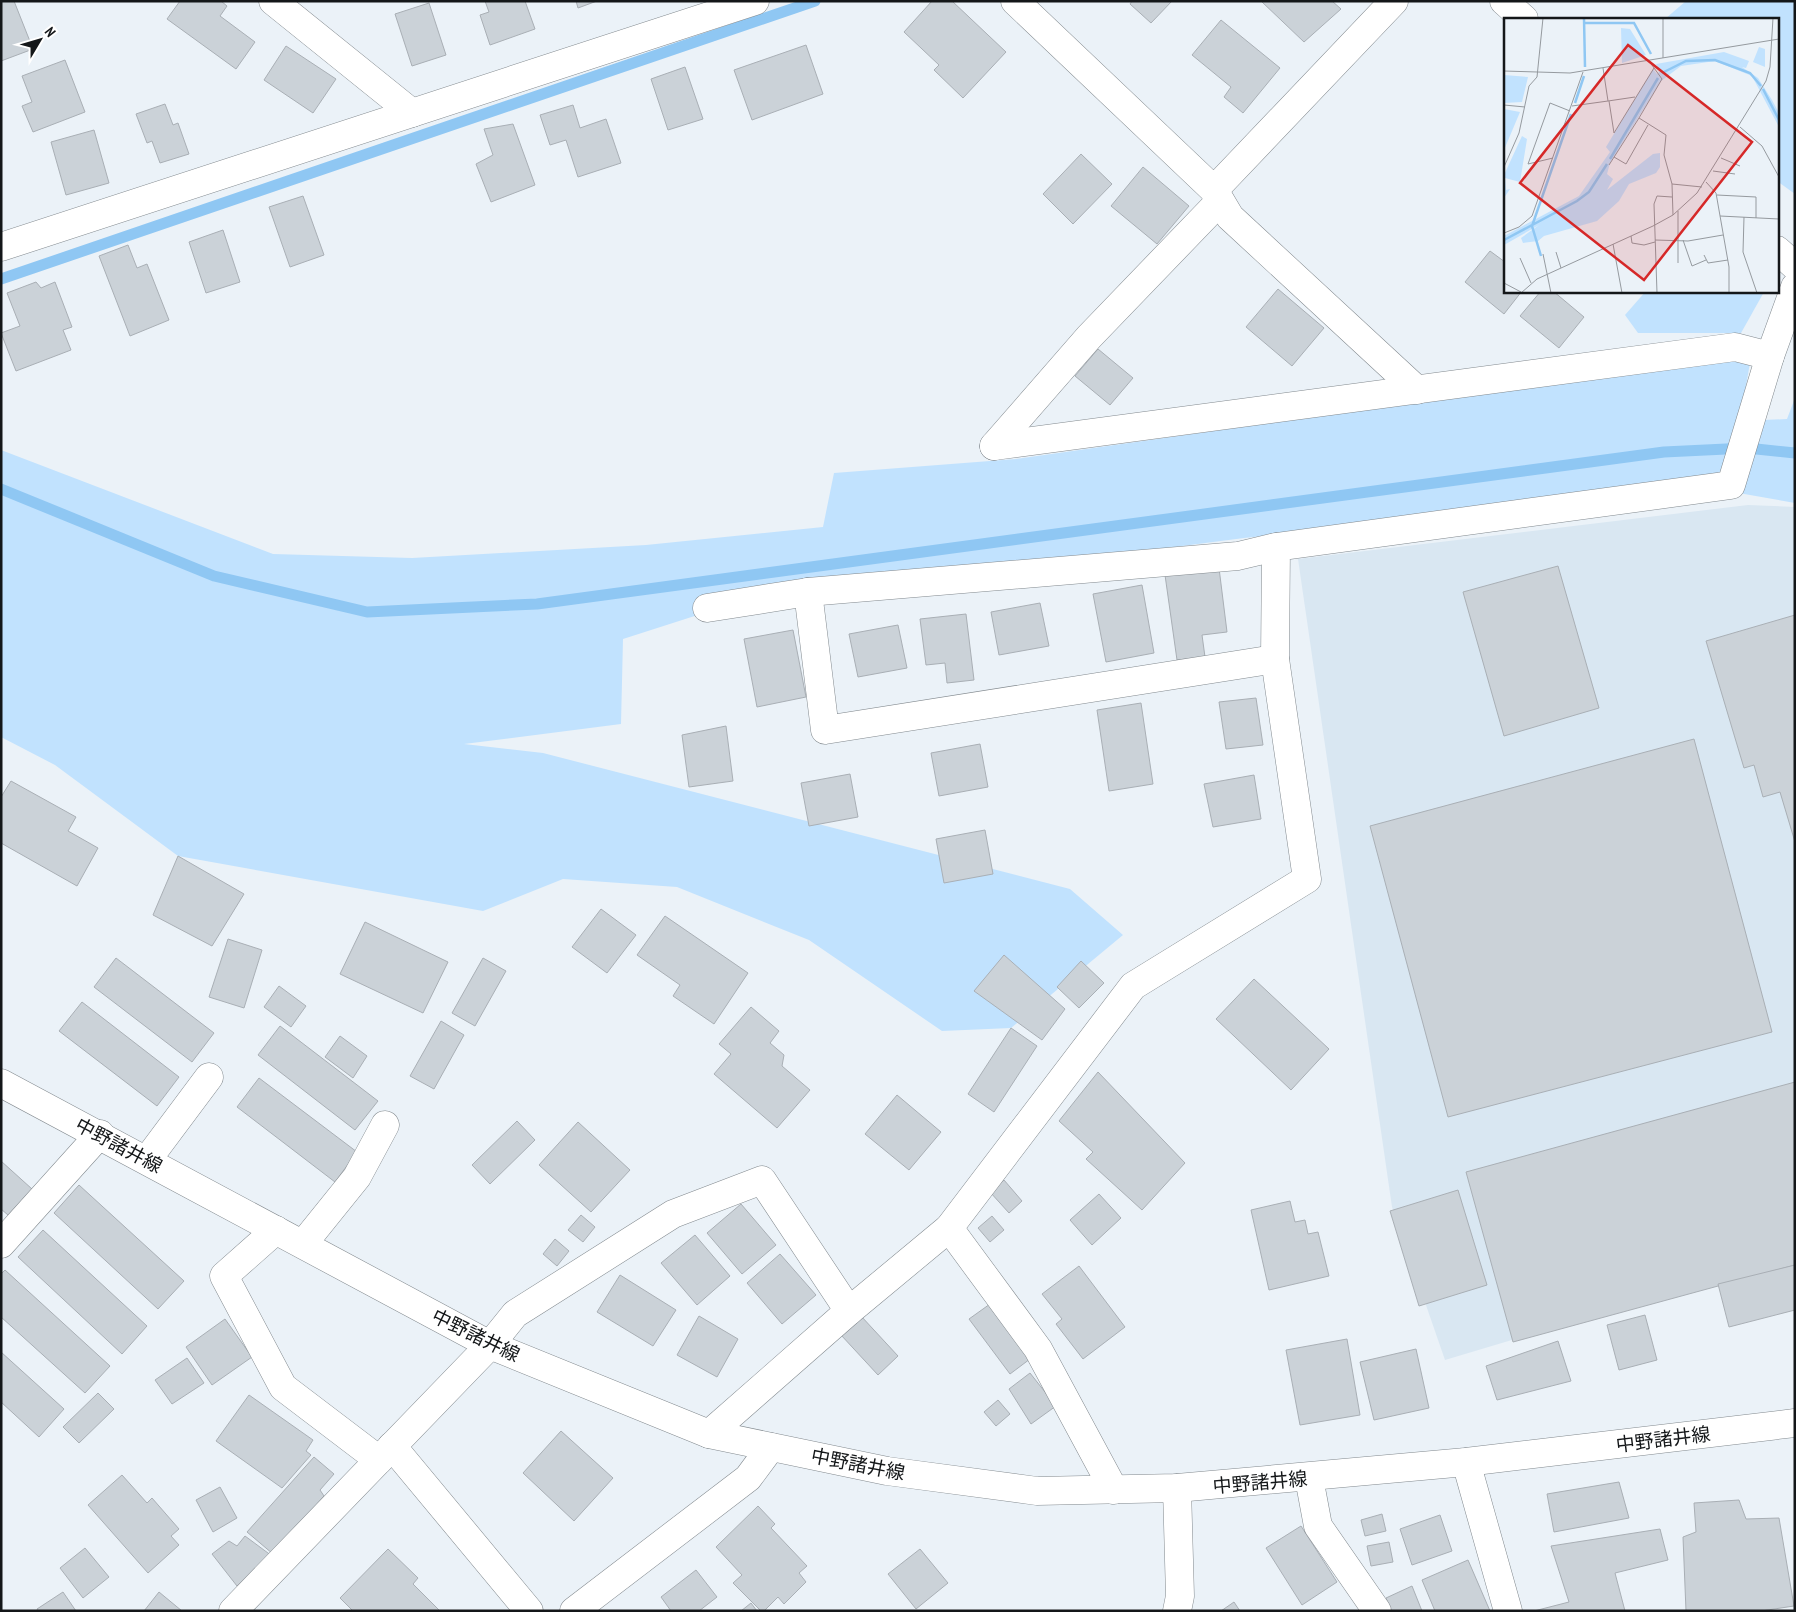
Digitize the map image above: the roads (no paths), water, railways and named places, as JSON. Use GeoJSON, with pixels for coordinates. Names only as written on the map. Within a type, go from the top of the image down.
{"type":"FeatureCollection","features":[{"type":"Feature","properties":{"kind":"street"},"geometry":{"type":"LineString","coordinates":[[273,1],[412,113]]}},
{"type":"Feature","properties":{"kind":"street"},"geometry":{"type":"LineString","coordinates":[[1,248],[755,1]]}},
{"type":"Feature","properties":{"kind":"street"},"geometry":{"type":"LineString","coordinates":[[1015,1],[1217,196],[1230,218],[1417,390]]}},
{"type":"Feature","properties":{"kind":"street"},"geometry":{"type":"LineString","coordinates":[[1394,1],[1089,337],[994,446],[1735,347],[1770,356]]}},
{"type":"Feature","properties":{"kind":"street"},"geometry":{"type":"LineString","coordinates":[[1504,1],[1523,18]]}},
{"type":"Feature","properties":{"kind":"street"},"geometry":{"type":"LineString","coordinates":[[1778,251],[1795,266]]}},
{"type":"Feature","properties":{"kind":"street"},"geometry":{"type":"LineString","coordinates":[[707,608],[808,592],[1238,556],[1276,547],[1731,485],[1755,411],[1770,356],[1795,287]]}},
{"type":"Feature","properties":{"kind":"street"},"geometry":{"type":"LineString","coordinates":[[709,1434],[849,1310],[949,1228],[1133,986],[1307,879],[1276,660],[1276,547]]}},
{"type":"Feature","properties":{"kind":"street"},"geometry":{"type":"LineString","coordinates":[[808,592],[824,730],[1276,660]]}},
{"type":"Feature","properties":{"kind":"street"},"geometry":{"type":"LineString","coordinates":[[147,1160],[209,1077]]}},
{"type":"Feature","properties":{"kind":"street","name":"中野諸井線"},"geometry":{"type":"LineString","coordinates":[[1,1083],[100,1134],[490,1345],[709,1434],[887,1472],[1037,1491],[1177,1488],[1309,1478],[1466,1462],[1795,1423]]}},
{"type":"Feature","properties":{"kind":"street"},"geometry":{"type":"LineString","coordinates":[[303,1244],[357,1177],[385,1125]]}},
{"type":"Feature","properties":{"kind":"street"},"geometry":{"type":"LineString","coordinates":[[1,1244],[100,1134]]}},
{"type":"Feature","properties":{"kind":"street"},"geometry":{"type":"LineString","coordinates":[[233,1611],[490,1345],[515,1314],[673,1214],[762,1180],[849,1310]]}},
{"type":"Feature","properties":{"kind":"street"},"geometry":{"type":"LineString","coordinates":[[949,1228],[1038,1349],[1114,1490]]}},
{"type":"Feature","properties":{"kind":"street"},"geometry":{"type":"LineString","coordinates":[[276,1230],[224,1276],[283,1387],[385,1453],[529,1611]]}},
{"type":"Feature","properties":{"kind":"street"},"geometry":{"type":"LineString","coordinates":[[574,1611],[748,1478],[771,1447]]}},
{"type":"Feature","properties":{"kind":"street"},"geometry":{"type":"LineString","coordinates":[[1466,1462],[1508,1611]]}},
{"type":"Feature","properties":{"kind":"street"},"geometry":{"type":"LineString","coordinates":[[1309,1478],[1318,1526],[1377,1611]]}},
{"type":"Feature","properties":{"kind":"street"},"geometry":{"type":"LineString","coordinates":[[1176,1611],[1180,1596],[1177,1488]]}},
{"type":"Feature","properties":{"kind":"waterway"},"geometry":{"type":"LineString","coordinates":[[1,279],[815,1]]}},
{"type":"Feature","properties":{"kind":"waterway"},"geometry":{"type":"LineString","coordinates":[[1,489],[214,576],[367,612],[537,604],[1664,452],[1747,448],[1795,453]]}}]}
